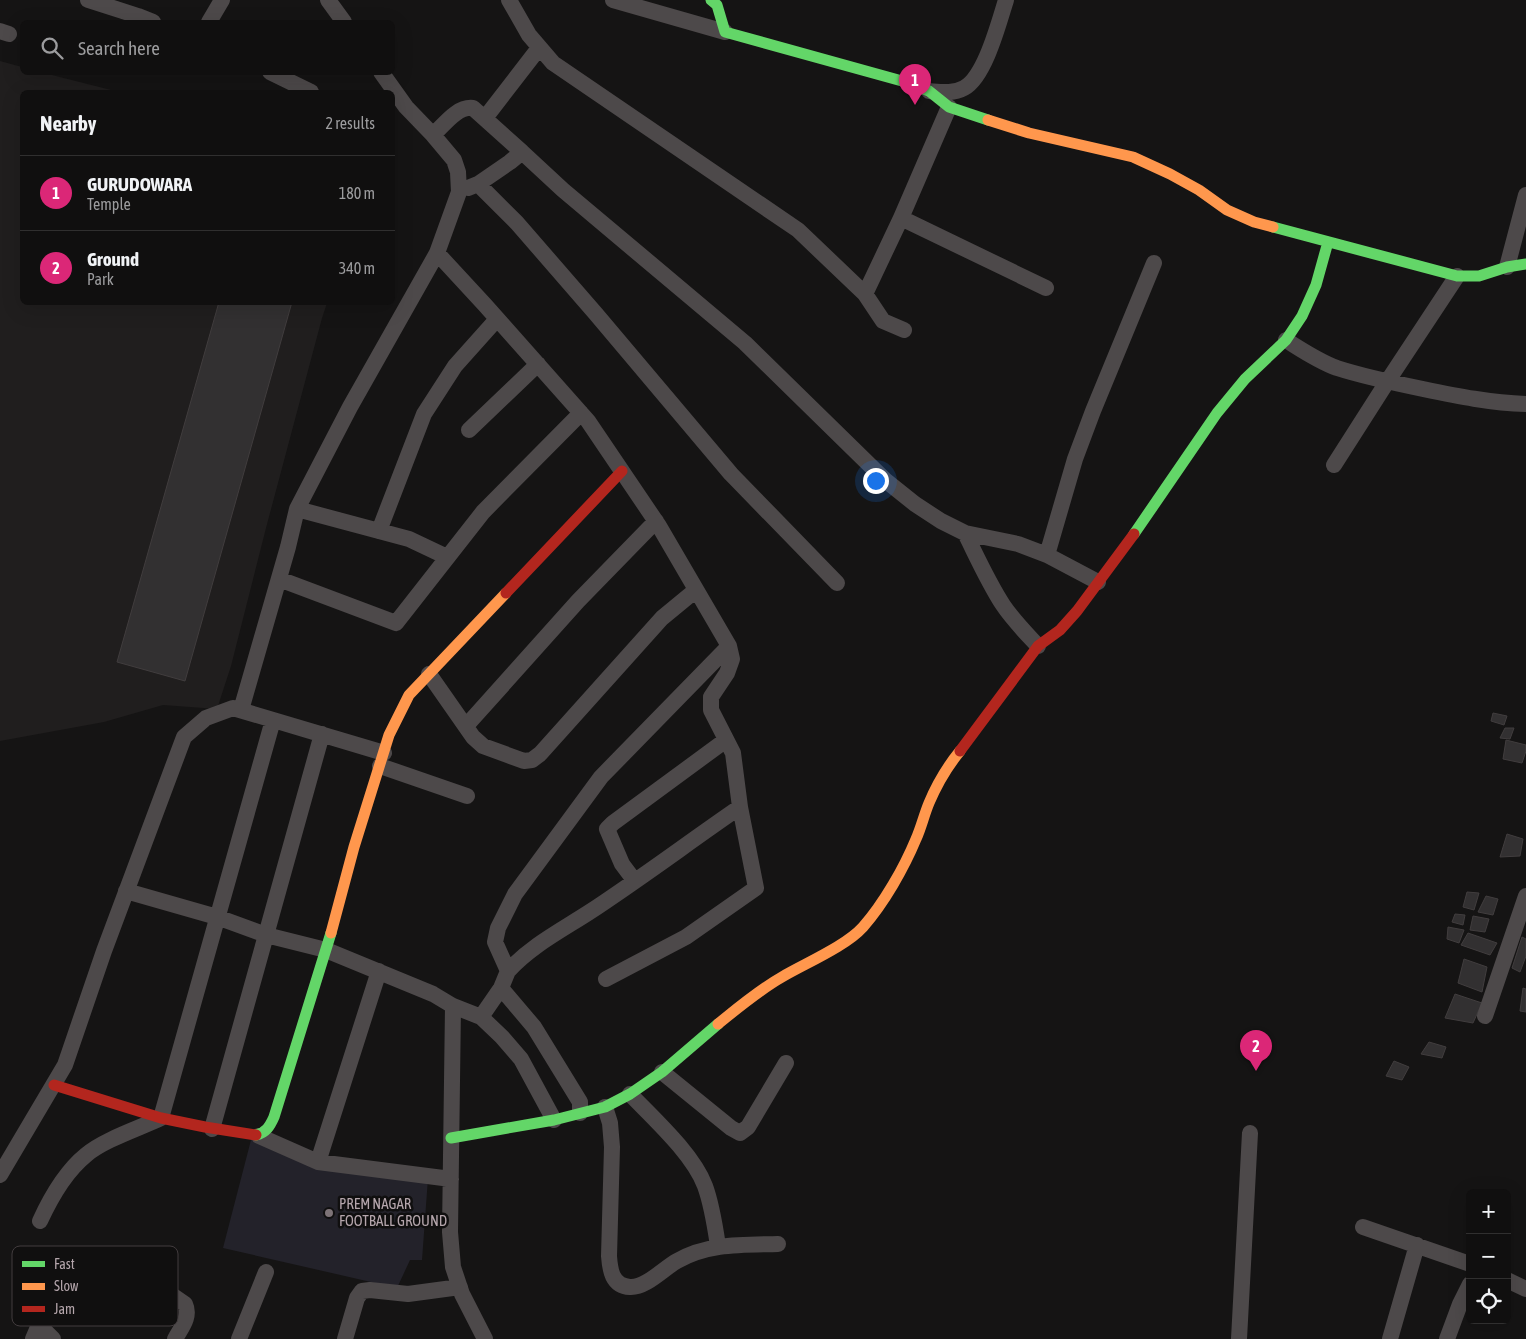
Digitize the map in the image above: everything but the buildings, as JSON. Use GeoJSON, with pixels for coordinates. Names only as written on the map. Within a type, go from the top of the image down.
{"type":"FeatureCollection","features":[{"type":"Feature","properties":{"kind":"street"},"geometry":{"type":"LineString","coordinates":[[88,0],[148,20]]}},
{"type":"Feature","properties":{"kind":"street"},"geometry":{"type":"LineString","coordinates":[[210,20],[222,0]]}},
{"type":"Feature","properties":{"kind":"street"},"geometry":{"type":"LineString","coordinates":[[328,0],[343,20]]}},
{"type":"Feature","properties":{"kind":"street"},"geometry":{"type":"LineString","coordinates":[[509,0],[529,36],[553,63],[798,230],[865,294],[883,321],[904,330]]}},
{"type":"Feature","properties":{"kind":"street"},"geometry":{"type":"LineString","coordinates":[[613,0],[902,81],[930,91],[948,93],[966,88],[980,72],[989,52],[1006,0]]}},
{"type":"Feature","properties":{"kind":"street"},"geometry":{"type":"LineString","coordinates":[[712,0],[717,5],[725,32]]}},
{"type":"Feature","properties":{"kind":"street"},"geometry":{"type":"LineString","coordinates":[[485,118],[539,48]]}},
{"type":"Feature","properties":{"kind":"street"},"geometry":{"type":"LineString","coordinates":[[276,75],[307,90]]}},
{"type":"Feature","properties":{"kind":"street"},"geometry":{"type":"LineString","coordinates":[[383,75],[394,90]]}},
{"type":"Feature","properties":{"kind":"street"},"geometry":{"type":"LineString","coordinates":[[930,91],[949,108],[1029,133],[1133,157],[1170,174],[1199,190],[1227,210],[1254,222],[1457,276],[1479,276],[1526,264]]}},
{"type":"Feature","properties":{"kind":"street"},"geometry":{"type":"LineString","coordinates":[[240,710],[279,579],[297,509],[350,407],[437,253],[459,192],[458,172],[454,160],[406,107],[395,92]]}},
{"type":"Feature","properties":{"kind":"street"},"geometry":{"type":"LineString","coordinates":[[433,135],[459,110],[466,107],[473,108],[563,190],[745,343],[886,480],[915,504],[941,521],[965,533],[1018,544],[1046,555],[1098,582]]}},
{"type":"Feature","properties":{"kind":"street"},"geometry":{"type":"LineString","coordinates":[[865,294],[901,218],[949,108]]}},
{"type":"Feature","properties":{"kind":"street"},"geometry":{"type":"LineString","coordinates":[[459,192],[478,184],[522,152]]}},
{"type":"Feature","properties":{"kind":"street"},"geometry":{"type":"LineString","coordinates":[[478,184],[529,237],[730,474],[836,583]]}},
{"type":"Feature","properties":{"kind":"street"},"geometry":{"type":"LineString","coordinates":[[1507,268],[1526,195]]}},
{"type":"Feature","properties":{"kind":"street"},"geometry":{"type":"LineString","coordinates":[[901,218],[1046,288]]}},
{"type":"Feature","properties":{"kind":"street"},"geometry":{"type":"LineString","coordinates":[[451,1138],[554,1120],[605,1107],[630,1094],[662,1072],[745,1002],[780,978],[848,940],[862,928],[876,910],[904,865],[917,838],[929,803],[944,772],[1038,646],[1060,630],[1077,611],[1142,524],[1217,413],[1245,379],[1286,340],[1302,316],[1316,285],[1328,242]]}},
{"type":"Feature","properties":{"kind":"street"},"geometry":{"type":"LineString","coordinates":[[437,253],[588,421],[656,521],[729,646],[732,659],[728,673],[711,697],[711,710],[733,753],[740,807],[756,888],[686,936],[606,979]]}},
{"type":"Feature","properties":{"kind":"street"},"geometry":{"type":"LineString","coordinates":[[1046,555],[1075,460],[1090,419],[1154,263]]}},
{"type":"Feature","properties":{"kind":"street"},"geometry":{"type":"LineString","coordinates":[[1334,465],[1457,276]]}},
{"type":"Feature","properties":{"kind":"street"},"geometry":{"type":"LineString","coordinates":[[378,531],[424,414],[455,366],[497,319]]}},
{"type":"Feature","properties":{"kind":"street"},"geometry":{"type":"LineString","coordinates":[[1286,340],[1312,356],[1336,367],[1387,382],[1456,395],[1526,404]]}},
{"type":"Feature","properties":{"kind":"street"},"geometry":{"type":"LineString","coordinates":[[469,430],[538,364]]}},
{"type":"Feature","properties":{"kind":"street"},"geometry":{"type":"LineString","coordinates":[[279,579],[396,623],[483,512],[581,412]]}},
{"type":"Feature","properties":{"kind":"street"},"geometry":{"type":"LineString","coordinates":[[258,1136],[267,1131],[272,1124],[326,950],[354,847],[389,735],[409,695],[622,471]]}},
{"type":"Feature","properties":{"kind":"street"},"geometry":{"type":"LineString","coordinates":[[297,509],[408,539],[448,557]]}},
{"type":"Feature","properties":{"kind":"street"},"geometry":{"type":"LineString","coordinates":[[466,726],[578,601],[656,521]]}},
{"type":"Feature","properties":{"kind":"street"},"geometry":{"type":"LineString","coordinates":[[965,533],[988,580],[1004,606],[1038,646]]}},
{"type":"Feature","properties":{"kind":"street"},"geometry":{"type":"LineString","coordinates":[[429,674],[473,737],[484,746],[524,761],[532,760],[540,754],[662,618],[696,590]]}},
{"type":"Feature","properties":{"kind":"street"},"geometry":{"type":"LineString","coordinates":[[508,971],[495,942],[498,928],[515,894],[601,777],[729,646]]}},
{"type":"Feature","properties":{"kind":"street"},"geometry":{"type":"LineString","coordinates":[[0,1175],[66,1065],[104,951],[184,737],[206,718],[233,708],[322,734],[467,796]]}},
{"type":"Feature","properties":{"kind":"street"},"geometry":{"type":"LineString","coordinates":[[162,1118],[273,720]]}},
{"type":"Feature","properties":{"kind":"street"},"geometry":{"type":"LineString","coordinates":[[212,1129],[322,734]]}},
{"type":"Feature","properties":{"kind":"street"},"geometry":{"type":"LineString","coordinates":[[634,880],[622,864],[607,829],[726,740]]}},
{"type":"Feature","properties":{"kind":"street"},"geometry":{"type":"LineString","coordinates":[[481,1018],[501,988],[508,971],[520,958],[552,934],[588,913],[740,807]]}},
{"type":"Feature","properties":{"kind":"street"},"geometry":{"type":"LineString","coordinates":[[126,891],[218,917],[266,935],[326,950],[433,994],[453,1006],[481,1018],[502,1037],[521,1059],[554,1120]]}},
{"type":"Feature","properties":{"kind":"street"},"geometry":{"type":"LineString","coordinates":[[1485,1016],[1526,896]]}},
{"type":"Feature","properties":{"kind":"street"},"geometry":{"type":"LineString","coordinates":[[318,1162],[379,971]]}},
{"type":"Feature","properties":{"kind":"street"},"geometry":{"type":"LineString","coordinates":[[501,988],[543,1040],[580,1102],[580,1113]]}},
{"type":"Feature","properties":{"kind":"street"},"geometry":{"type":"LineString","coordinates":[[453,1006],[451,1250],[453,1267],[460,1287],[486,1339]]}},
{"type":"Feature","properties":{"kind":"street"},"geometry":{"type":"LineString","coordinates":[[662,1072],[731,1128],[740,1133],[748,1127],[786,1063]]}},
{"type":"Feature","properties":{"kind":"street"},"geometry":{"type":"LineString","coordinates":[[54,1085],[162,1118],[212,1129],[258,1136],[318,1162],[451,1179]]}},
{"type":"Feature","properties":{"kind":"street"},"geometry":{"type":"LineString","coordinates":[[630,1094],[694,1164],[705,1185],[712,1209],[718,1246]]}},
{"type":"Feature","properties":{"kind":"street"},"geometry":{"type":"LineString","coordinates":[[605,1107],[610,1124],[612,1147],[609,1256],[611,1273],[618,1283],[630,1287],[643,1284],[674,1263],[693,1253],[718,1246],[778,1244]]}},
{"type":"Feature","properties":{"kind":"street"},"geometry":{"type":"LineString","coordinates":[[40,1221],[50,1200],[67,1175],[86,1154],[110,1140],[162,1118]]}},
{"type":"Feature","properties":{"kind":"street"},"geometry":{"type":"LineString","coordinates":[[1240,1339],[1250,1133]]}},
{"type":"Feature","properties":{"kind":"street"},"geometry":{"type":"LineString","coordinates":[[1363,1227],[1466,1263]]}},
{"type":"Feature","properties":{"kind":"street"},"geometry":{"type":"LineString","coordinates":[[1390,1339],[1417,1245]]}},
{"type":"Feature","properties":{"kind":"street"},"geometry":{"type":"LineString","coordinates":[[239,1339],[266,1272]]}},
{"type":"Feature","properties":{"kind":"street"},"geometry":{"type":"LineString","coordinates":[[1511,1282],[1526,1289]]}},
{"type":"Feature","properties":{"kind":"street"},"geometry":{"type":"LineString","coordinates":[[345,1339],[357,1298],[362,1291],[370,1290],[408,1294],[460,1287]]}},
{"type":"Feature","properties":{"kind":"street"},"geometry":{"type":"LineString","coordinates":[[1447,1339],[1466,1292]]}},
{"type":"Feature","properties":{"kind":"street"},"geometry":{"type":"LineString","coordinates":[[175,1339],[188,1311],[185,1304],[178,1299]]}},
{"type":"Feature","properties":{"kind":"street"},"geometry":{"type":"LineString","coordinates":[[36,1332],[53,1339]]}},
{"type":"Feature","properties":{"kind":"shaded area"},"geometry":{"type":"Polygon","coordinates":[[[0,61],[20,66],[20,75],[52,75],[111,90],[20,90],[20,305],[326,305],[231,666],[217,709],[163,705],[104,722],[0,741],[0,61]]]}},
{"type":"Feature","properties":{"kind":"shaded area","name":"PREM NAGAR FOOTBALL GROUND"},"geometry":{"type":"Polygon","coordinates":[[[251,1140],[428,1178],[422,1260],[410,1260],[397,1288],[223,1248],[251,1140]]]}},
{"type":"Feature","properties":{"kind":"traffic: fast"},"geometry":{"type":"LineString","coordinates":[[711,0],[717,5],[725,32],[902,81],[929,91],[949,107],[988,120]]}},
{"type":"Feature","properties":{"kind":"traffic: fast"},"geometry":{"type":"LineString","coordinates":[[1273,227],[1457,276],[1479,276],[1507,267],[1526,264]]}},
{"type":"Feature","properties":{"kind":"traffic: fast"},"geometry":{"type":"LineString","coordinates":[[1134,534],[1217,413],[1245,379],[1286,340],[1302,316],[1316,285],[1328,242]]}},
{"type":"Feature","properties":{"kind":"traffic: fast"},"geometry":{"type":"LineString","coordinates":[[256,1135],[267,1129],[274,1117],[331,933]]}},
{"type":"Feature","properties":{"kind":"traffic: fast"},"geometry":{"type":"LineString","coordinates":[[451,1138],[554,1120],[605,1107],[630,1094],[662,1072],[718,1024]]}},
{"type":"Feature","properties":{"kind":"traffic: slow"},"geometry":{"type":"LineString","coordinates":[[988,120],[1029,133],[1133,157],[1199,190],[1227,210],[1254,222],[1273,227]]}},
{"type":"Feature","properties":{"kind":"traffic: slow"},"geometry":{"type":"LineString","coordinates":[[331,933],[354,847],[389,735],[409,695],[506,593]]}},
{"type":"Feature","properties":{"kind":"traffic: slow"},"geometry":{"type":"LineString","coordinates":[[718,1024],[765,987],[847,941],[863,927],[886,896],[906,862],[935,789],[960,751]]}},
{"type":"Feature","properties":{"kind":"traffic: jam"},"geometry":{"type":"LineString","coordinates":[[506,593],[622,471]]}},
{"type":"Feature","properties":{"kind":"traffic: jam"},"geometry":{"type":"LineString","coordinates":[[960,751],[1038,646],[1060,630],[1077,611],[1134,534]]}},
{"type":"Feature","properties":{"kind":"traffic: jam"},"geometry":{"type":"LineString","coordinates":[[54,1085],[161,1118],[256,1135]]}},
{"type":"Feature","properties":{"kind":"place","name":"GURUDOWARA"},"geometry":{"type":"Point","coordinates":[915,105]}},
{"type":"Feature","properties":{"kind":"place","name":"Ground"},"geometry":{"type":"Point","coordinates":[1256,1071]}},
{"type":"Feature","properties":{"kind":"place","name":"PREM NAGAR FOOTBALL GROUND"},"geometry":{"type":"Point","coordinates":[329,1213]}}]}
